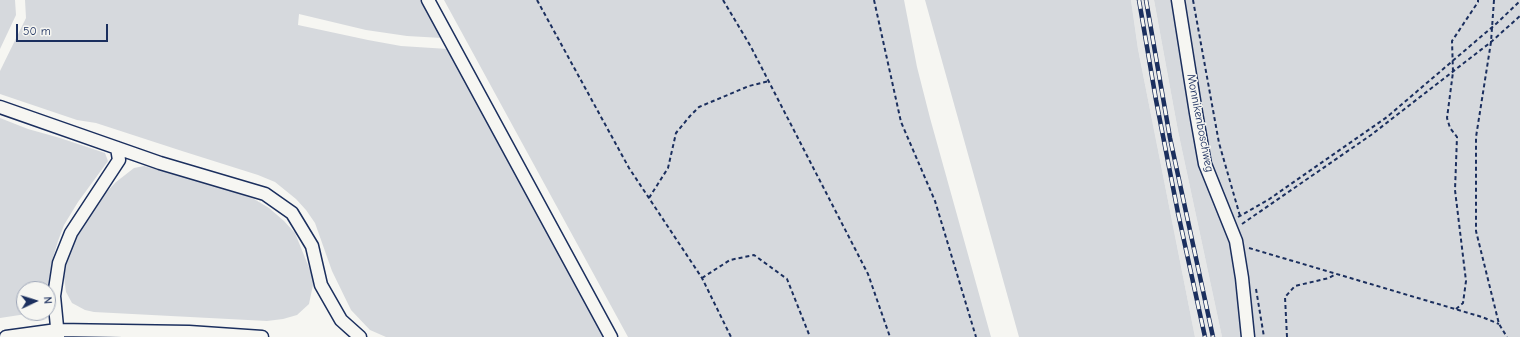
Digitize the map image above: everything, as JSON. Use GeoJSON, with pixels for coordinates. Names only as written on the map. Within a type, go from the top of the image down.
{"type":"FeatureCollection","features":[{"type":"Feature","properties":{"kind":"street"},"geometry":{"type":"LineString","coordinates":[[428,0],[611,337]]}},
{"type":"Feature","properties":{"kind":"street","name":"Monnikenboschweg"},"geometry":{"type":"LineString","coordinates":[[1178,0],[1205,164],[1236,241],[1242,278],[1248,337]]}},
{"type":"Feature","properties":{"kind":"street"},"geometry":{"type":"LineString","coordinates":[[0,107],[160,163],[265,194],[292,213],[312,246],[321,285],[341,320],[360,337]]}},
{"type":"Feature","properties":{"kind":"street"},"geometry":{"type":"LineString","coordinates":[[57,334],[54,296],[59,263],[71,233],[119,160],[117,148]]}},
{"type":"Feature","properties":{"kind":"street"},"geometry":{"type":"LineString","coordinates":[[6,337],[57,334],[189,332],[262,337]]}},
{"type":"Feature","properties":{"kind":"path"},"geometry":{"type":"LineString","coordinates":[[537,0],[629,168],[702,278],[730,337]]}},
{"type":"Feature","properties":{"kind":"path"},"geometry":{"type":"LineString","coordinates":[[723,0],[769,82],[868,274],[890,337]]}},
{"type":"Feature","properties":{"kind":"path"},"geometry":{"type":"LineString","coordinates":[[874,0],[901,122],[935,201],[976,337]]}},
{"type":"Feature","properties":{"kind":"path"},"geometry":{"type":"LineString","coordinates":[[1193,0],[1218,143],[1240,216]]}},
{"type":"Feature","properties":{"kind":"path"},"geometry":{"type":"LineString","coordinates":[[1456,309],[1463,303],[1466,281],[1455,190],[1457,138],[1450,128],[1447,118],[1453,72],[1452,41],[1478,0]]}},
{"type":"Feature","properties":{"kind":"path"},"geometry":{"type":"LineString","coordinates":[[1494,0],[1491,42],[1476,137],[1476,231],[1498,324],[1507,337]]}},
{"type":"Feature","properties":{"kind":"path"},"geometry":{"type":"LineString","coordinates":[[1228,223],[1268,200],[1386,117],[1492,27],[1520,1]]}},
{"type":"Feature","properties":{"kind":"path"},"geometry":{"type":"LineString","coordinates":[[1244,230],[1242,224],[1371,135],[1491,42],[1520,16]]}},
{"type":"Feature","properties":{"kind":"path"},"geometry":{"type":"LineString","coordinates":[[649,198],[668,168],[676,133],[690,116],[699,108],[749,86],[769,82]]}},
{"type":"Feature","properties":{"kind":"path"},"geometry":{"type":"LineString","coordinates":[[1249,254],[1248,247],[1482,317],[1498,324]]}},
{"type":"Feature","properties":{"kind":"path"},"geometry":{"type":"LineString","coordinates":[[702,278],[730,260],[754,255],[787,279],[810,337]]}},
{"type":"Feature","properties":{"kind":"path"},"geometry":{"type":"LineString","coordinates":[[1287,337],[1285,297],[1295,286],[1329,278],[1337,274]]}},
{"type":"Feature","properties":{"kind":"path"},"geometry":{"type":"LineString","coordinates":[[1255,283],[1264,337]]}},
{"type":"Feature","properties":{"kind":"shaded area"},"geometry":{"type":"Polygon","coordinates":[[[0,0],[15,0],[16,15],[0,49],[0,0]]]}},
{"type":"Feature","properties":{"kind":"shaded area"},"geometry":{"type":"Polygon","coordinates":[[[25,0],[421,0],[442,38],[407,36],[366,30],[299,14],[298,25],[401,46],[448,49],[604,337],[386,337],[370,330],[351,310],[332,271],[315,223],[296,199],[275,182],[258,175],[96,123],[77,120],[0,94],[0,71],[26,18],[25,0]]]}},
{"type":"Feature","properties":{"kind":"shaded area"},"geometry":{"type":"Polygon","coordinates":[[[444,0],[904,0],[917,67],[930,118],[991,337],[628,337],[444,0]]]}},
{"type":"Feature","properties":{"kind":"shaded area"},"geometry":{"type":"Polygon","coordinates":[[[925,0],[1131,0],[1138,49],[1195,337],[1019,337],[925,0]]]}},
{"type":"Feature","properties":{"kind":"shaded area"},"geometry":{"type":"Polygon","coordinates":[[[1131,0],[1154,0],[1178,131],[1222,337],[1195,337],[1138,49],[1131,0]]]}},
{"type":"Feature","properties":{"kind":"shaded area"},"geometry":{"type":"Polygon","coordinates":[[[1154,0],[1520,0],[1520,337],[1222,337],[1178,131],[1154,0]]]}},
{"type":"Feature","properties":{"kind":"shaded area"},"geometry":{"type":"Polygon","coordinates":[[[0,118],[28,129],[105,153],[108,161],[78,202],[64,225],[52,261],[49,281],[16,281],[16,316],[0,318],[0,118]]]}},
{"type":"Feature","properties":{"kind":"shaded area"},"geometry":{"type":"Polygon","coordinates":[[[144,166],[227,189],[254,199],[269,208],[295,233],[314,280],[309,304],[297,315],[267,321],[94,312],[85,310],[72,303],[66,292],[64,277],[68,254],[74,238],[100,199],[116,182],[134,168],[144,166]]]}},
{"type":"Feature","properties":{"kind":"railway"},"geometry":{"type":"LineString","coordinates":[[1139,0],[1156,100],[1178,213],[1205,337]]}},
{"type":"Feature","properties":{"kind":"railway"},"geometry":{"type":"LineString","coordinates":[[1146,0],[1170,138],[1213,337]]}}]}
